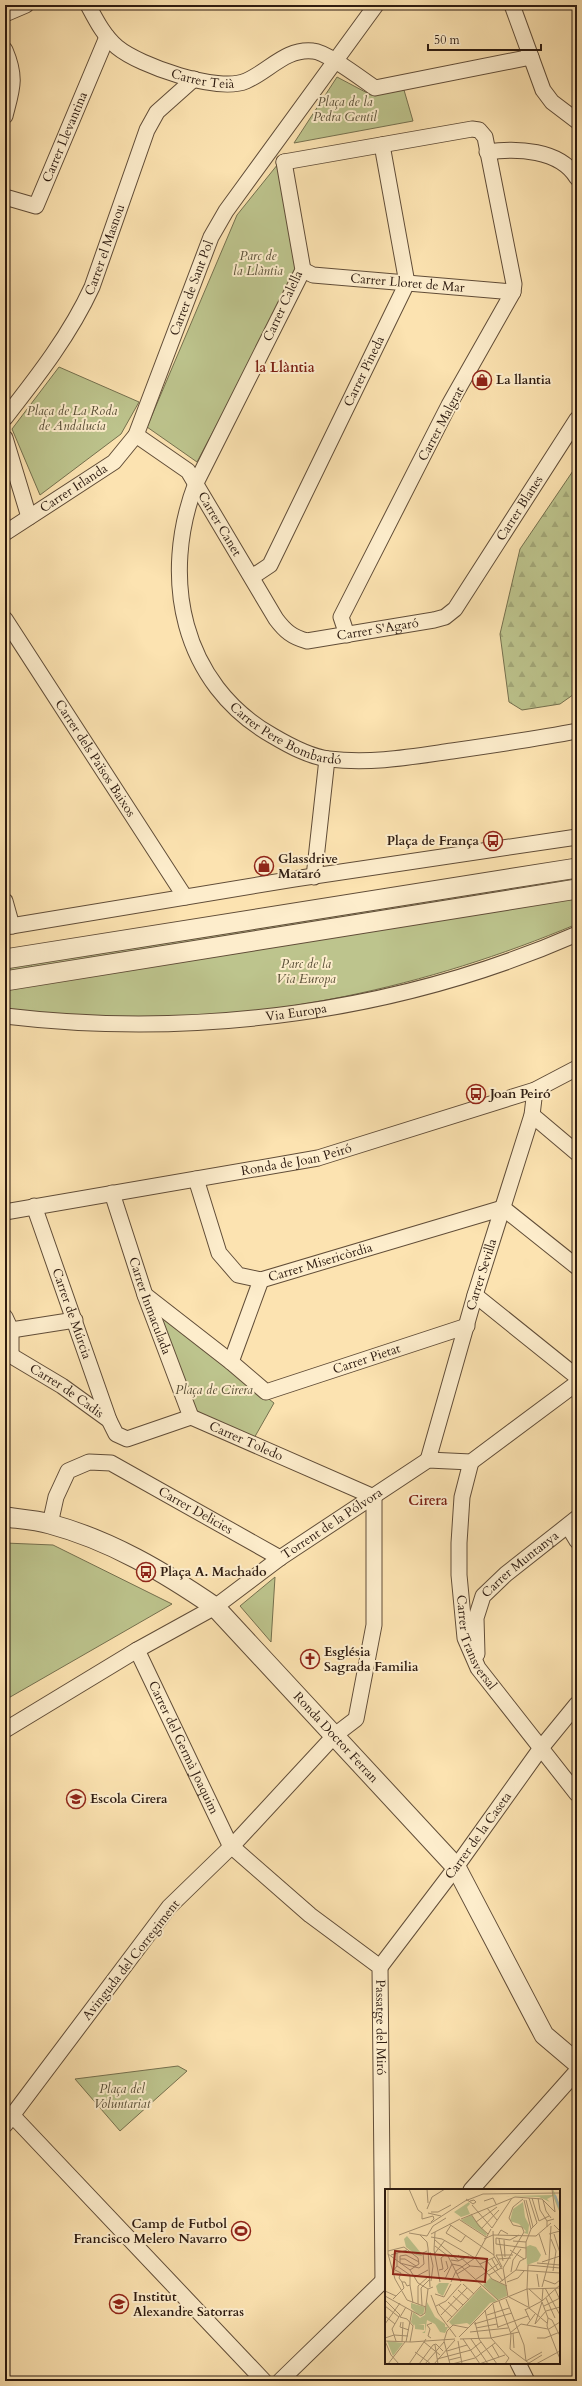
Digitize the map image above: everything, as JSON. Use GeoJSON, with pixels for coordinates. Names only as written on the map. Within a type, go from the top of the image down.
{"type":"FeatureCollection","features":[{"type":"Feature","properties":{"kind":"street"},"geometry":{"type":"LineString","coordinates":[[5,14],[26,5]]}},
{"type":"Feature","properties":{"kind":"street","name":"Carrer Teià"},"geometry":{"type":"LineString","coordinates":[[88,5],[107,37],[134,58],[155,68],[194,79],[227,84],[244,82],[289,54],[303,51],[315,51],[376,88],[531,57]]}},
{"type":"Feature","properties":{"kind":"street","name":"Carrer de Sant Pol"},"geometry":{"type":"LineString","coordinates":[[136,435],[212,237],[226,211],[271,153],[376,5]]}},
{"type":"Feature","properties":{"kind":"street"},"geometry":{"type":"LineString","coordinates":[[512,5],[543,90],[552,102],[577,121]]}},
{"type":"Feature","properties":{"kind":"street","name":"Carrer Llevantina"},"geometry":{"type":"LineString","coordinates":[[5,197],[36,206],[107,37]]}},
{"type":"Feature","properties":{"kind":"street"},"geometry":{"type":"LineString","coordinates":[[5,50],[14,73],[14,84],[5,116]]}},
{"type":"Feature","properties":{"kind":"street","name":"Carrer el Masnou"},"geometry":{"type":"LineString","coordinates":[[5,418],[30,387],[84,305],[92,288],[147,130],[157,112],[194,79]]}},
{"type":"Feature","properties":{"kind":"street"},"geometry":{"type":"LineString","coordinates":[[271,153],[284,162],[472,129],[479,130],[485,136],[514,284],[513,292]]}},
{"type":"Feature","properties":{"kind":"street"},"geometry":{"type":"LineString","coordinates":[[382,145],[407,283]]}},
{"type":"Feature","properties":{"kind":"street"},"geometry":{"type":"LineString","coordinates":[[487,152],[504,149],[554,157],[569,166],[577,178]]}},
{"type":"Feature","properties":{"kind":"street","name":"Carrer Calella"},"geometry":{"type":"LineString","coordinates":[[196,483],[302,270],[284,162]]}},
{"type":"Feature","properties":{"kind":"street","name":"Carrer Lloret de Mar"},"geometry":{"type":"LineString","coordinates":[[302,270],[313,275],[513,292]]}},
{"type":"Feature","properties":{"kind":"street","name":"Carrer Pineda"},"geometry":{"type":"LineString","coordinates":[[252,577],[270,566],[407,283]]}},
{"type":"Feature","properties":{"kind":"street","name":"Carrer Malgrat"},"geometry":{"type":"LineString","coordinates":[[347,635],[341,617],[449,405],[513,292]]}},
{"type":"Feature","properties":{"kind":"street","name":"Carrer Blanes"},"geometry":{"type":"LineString","coordinates":[[464,598],[577,419]]}},
{"type":"Feature","properties":{"kind":"street","name":"Carrer Canet"},"geometry":{"type":"LineString","coordinates":[[136,435],[188,471],[285,631]]}},
{"type":"Feature","properties":{"kind":"street","name":"Carrer Irlanda"},"geometry":{"type":"LineString","coordinates":[[5,533],[114,462],[136,435]]}},
{"type":"Feature","properties":{"kind":"street"},"geometry":{"type":"LineString","coordinates":[[5,438],[29,517]]}},
{"type":"Feature","properties":{"kind":"street","name":"Carrer Pere Bombardó"},"geometry":{"type":"LineString","coordinates":[[196,483],[189,504],[179,563],[180,591],[185,622],[200,665],[225,698],[261,730],[304,752],[327,759],[386,761],[577,731]]}},
{"type":"Feature","properties":{"kind":"street","name":"Carrer S'Agaró"},"geometry":{"type":"LineString","coordinates":[[285,631],[296,638],[307,640],[347,635],[445,617],[455,609],[464,598]]}},
{"type":"Feature","properties":{"kind":"street","name":"Carrer dels Països Baixos"},"geometry":{"type":"LineString","coordinates":[[5,619],[185,897]]}},
{"type":"Feature","properties":{"kind":"street"},"geometry":{"type":"LineString","coordinates":[[314,877],[327,759]]}},
{"type":"Feature","properties":{"kind":"street"},"geometry":{"type":"LineString","coordinates":[[5,901],[8,926],[577,836]]}},
{"type":"Feature","properties":{"kind":"street"},"geometry":{"type":"LineString","coordinates":[[5,959],[577,868]]}},
{"type":"Feature","properties":{"kind":"street"},"geometry":{"type":"LineString","coordinates":[[5,981],[577,889]]}},
{"type":"Feature","properties":{"kind":"street","name":"Via Europa"},"geometry":{"type":"LineString","coordinates":[[5,1016],[34,1020],[120,1025],[194,1023],[311,1012],[432,985],[541,950],[577,934]]}},
{"type":"Feature","properties":{"kind":"street","name":"Ronda de Joan Peiró"},"geometry":{"type":"LineString","coordinates":[[5,1212],[318,1158],[534,1090],[577,1068]]}},
{"type":"Feature","properties":{"kind":"street","name":"Carrer Sevilla"},"geometry":{"type":"LineString","coordinates":[[428,1460],[475,1295],[532,1115],[534,1090]]}},
{"type":"Feature","properties":{"kind":"street"},"geometry":{"type":"LineString","coordinates":[[532,1115],[577,1153]]}},
{"type":"Feature","properties":{"kind":"street","name":"Carrer Misericòrdia"},"geometry":{"type":"LineString","coordinates":[[196,1179],[219,1253],[238,1275],[261,1280],[503,1208]]}},
{"type":"Feature","properties":{"kind":"street","name":"Carrer Inmaculada"},"geometry":{"type":"LineString","coordinates":[[112,1193],[145,1295],[191,1417]]}},
{"type":"Feature","properties":{"kind":"street","name":"Carrer de Múrcia"},"geometry":{"type":"LineString","coordinates":[[34,1206],[109,1420]]}},
{"type":"Feature","properties":{"kind":"street"},"geometry":{"type":"LineString","coordinates":[[503,1208],[577,1267]]}},
{"type":"Feature","properties":{"kind":"street"},"geometry":{"type":"LineString","coordinates":[[145,1295],[232,1362],[261,1280]]}},
{"type":"Feature","properties":{"kind":"street"},"geometry":{"type":"LineString","coordinates":[[475,1295],[577,1377]]}},
{"type":"Feature","properties":{"kind":"street"},"geometry":{"type":"LineString","coordinates":[[7,1326],[75,1320]]}},
{"type":"Feature","properties":{"kind":"street","name":"Carrer de Cadis"},"geometry":{"type":"LineString","coordinates":[[7,1326],[8,1354],[62,1386],[109,1420],[116,1434],[127,1439],[191,1417]]}},
{"type":"Feature","properties":{"kind":"street","name":"Carrer Pietat"},"geometry":{"type":"LineString","coordinates":[[232,1362],[266,1392],[467,1326]]}},
{"type":"Feature","properties":{"kind":"street"},"geometry":{"type":"LineString","coordinates":[[428,1460],[471,1462],[577,1383]]}},
{"type":"Feature","properties":{"kind":"street","name":"Carrer Toledo"},"geometry":{"type":"LineString","coordinates":[[191,1417],[374,1497]]}},
{"type":"Feature","properties":{"kind":"street","name":"Torrent de la Pólvora"},"geometry":{"type":"LineString","coordinates":[[5,1730],[137,1650],[214,1607],[280,1558],[428,1460]]}},
{"type":"Feature","properties":{"kind":"street","name":"Carrer Delicies"},"geometry":{"type":"LineString","coordinates":[[50,1524],[56,1498],[68,1471],[89,1462],[111,1463],[280,1558]]}},
{"type":"Feature","properties":{"kind":"street","name":"Carrer Transversal"},"geometry":{"type":"LineString","coordinates":[[471,1462],[462,1497],[459,1575],[465,1638],[478,1668],[577,1794]]}},
{"type":"Feature","properties":{"kind":"street","name":"Avinguda del Corregiment"},"geometry":{"type":"LineString","coordinates":[[9,2120],[169,1908],[335,1735],[356,1719],[374,1625],[374,1497]]}},
{"type":"Feature","properties":{"kind":"street","name":"Ronda Doctor Ferran"},"geometry":{"type":"LineString","coordinates":[[5,1517],[50,1524],[132,1556],[172,1578],[214,1607],[335,1735],[456,1867],[544,2035],[577,2063]]}},
{"type":"Feature","properties":{"kind":"street"},"geometry":{"type":"LineString","coordinates":[[572,1522],[577,1540]]}},
{"type":"Feature","properties":{"kind":"street","name":"Carrer Muntanya"},"geometry":{"type":"LineString","coordinates":[[478,1668],[475,1640],[476,1618],[483,1596],[506,1574],[572,1522]]}},
{"type":"Feature","properties":{"kind":"street","name":"Carrer del Germà Joaquim"},"geometry":{"type":"LineString","coordinates":[[137,1650],[230,1845]]}},
{"type":"Feature","properties":{"kind":"street","name":"Carrer de la Caseta"},"geometry":{"type":"LineString","coordinates":[[380,1968],[456,1867],[541,1748],[577,1704]]}},
{"type":"Feature","properties":{"kind":"street","name":"Passatge del Miró"},"geometry":{"type":"LineString","coordinates":[[230,1845],[310,1915],[380,1968],[384,2279]]}},
{"type":"Feature","properties":{"kind":"street"},"geometry":{"type":"LineString","coordinates":[[472,2189],[577,2071]]}},
{"type":"Feature","properties":{"kind":"street"},"geometry":{"type":"LineString","coordinates":[[9,2120],[264,2381]]}},
{"type":"Feature","properties":{"kind":"street"},"geometry":{"type":"LineString","coordinates":[[280,2381],[384,2279]]}},
{"type":"Feature","properties":{"kind":"street"},"geometry":{"type":"LineString","coordinates":[[518,2364],[527,2381]]}},
{"type":"Feature","properties":{"kind":"green space","name":"Plaça de la Pedra Gentil"},"geometry":{"type":"Polygon","coordinates":[[[337,77],[371,95],[404,90],[413,121],[294,143],[337,77]]]}},
{"type":"Feature","properties":{"kind":"green space","name":"Parc de la Llàntia"},"geometry":{"type":"Polygon","coordinates":[[[278,164],[299,269],[197,462],[147,427],[237,215],[278,164]]]}},
{"type":"Feature","properties":{"kind":"green space","name":"Plaça de La Roda de Andalucía"},"geometry":{"type":"Polygon","coordinates":[[[59,367],[139,402],[121,434],[40,495],[12,429],[59,367]]]}},
{"type":"Feature","properties":{"kind":"green space"},"geometry":{"type":"Polygon","coordinates":[[[577,465],[577,692],[560,704],[522,710],[509,702],[500,634],[520,549],[577,465]]]}},
{"type":"Feature","properties":{"kind":"green space"},"geometry":{"type":"Polygon","coordinates":[[[577,876],[577,882],[5,974],[5,968],[577,876]]]}},
{"type":"Feature","properties":{"kind":"green space","name":"Parc de la Via Europa"},"geometry":{"type":"Polygon","coordinates":[[[577,897],[577,924],[462,966],[404,983],[344,996],[284,1007],[223,1014],[162,1018],[101,1018],[5,1011],[5,989],[577,897]]]}},
{"type":"Feature","properties":{"kind":"green space","name":"Plaça de Cirera"},"geometry":{"type":"Polygon","coordinates":[[[159,1313],[274,1403],[253,1440],[191,1408],[159,1313]]]}},
{"type":"Feature","properties":{"kind":"green space"},"geometry":{"type":"Polygon","coordinates":[[[5,1543],[53,1545],[172,1604],[5,1700],[5,1543]]]}},
{"type":"Feature","properties":{"kind":"green space"},"geometry":{"type":"Polygon","coordinates":[[[275,1577],[271,1642],[240,1606],[275,1577]]]}},
{"type":"Feature","properties":{"kind":"green space","name":"Plaça del Voluntariat"},"geometry":{"type":"Polygon","coordinates":[[[178,2066],[187,2071],[120,2131],[75,2079],[178,2066]]]}},
{"type":"Feature","properties":{"kind":"place","name":"La llantia"},"geometry":{"type":"Point","coordinates":[482,380]}},
{"type":"Feature","properties":{"kind":"place","name":"Plaça de França"},"geometry":{"type":"Point","coordinates":[493,841]}},
{"type":"Feature","properties":{"kind":"place","name":"Glassdrive Mataró"},"geometry":{"type":"Point","coordinates":[264,866]}},
{"type":"Feature","properties":{"kind":"place","name":"Joan Peiró"},"geometry":{"type":"Point","coordinates":[476,1094]}},
{"type":"Feature","properties":{"kind":"place","name":"Plaça A. Machado"},"geometry":{"type":"Point","coordinates":[146,1572]}},
{"type":"Feature","properties":{"kind":"place","name":"Església Sagrada Familia"},"geometry":{"type":"Point","coordinates":[310,1659]}},
{"type":"Feature","properties":{"kind":"place","name":"Escola Cirera"},"geometry":{"type":"Point","coordinates":[76,1799]}},
{"type":"Feature","properties":{"kind":"place","name":"Camp de Futbol Francisco Melero Navarro"},"geometry":{"type":"Point","coordinates":[241,2231]}},
{"type":"Feature","properties":{"kind":"place","name":"Institut Alexandre Satorras"},"geometry":{"type":"Point","coordinates":[119,2304]}},
{"type":"Feature","properties":{"kind":"district","name":"la Llàntia"},"geometry":{"type":"Point","coordinates":[285,367]}},
{"type":"Feature","properties":{"kind":"district","name":"Cirera"},"geometry":{"type":"Point","coordinates":[428,1500]}}]}
